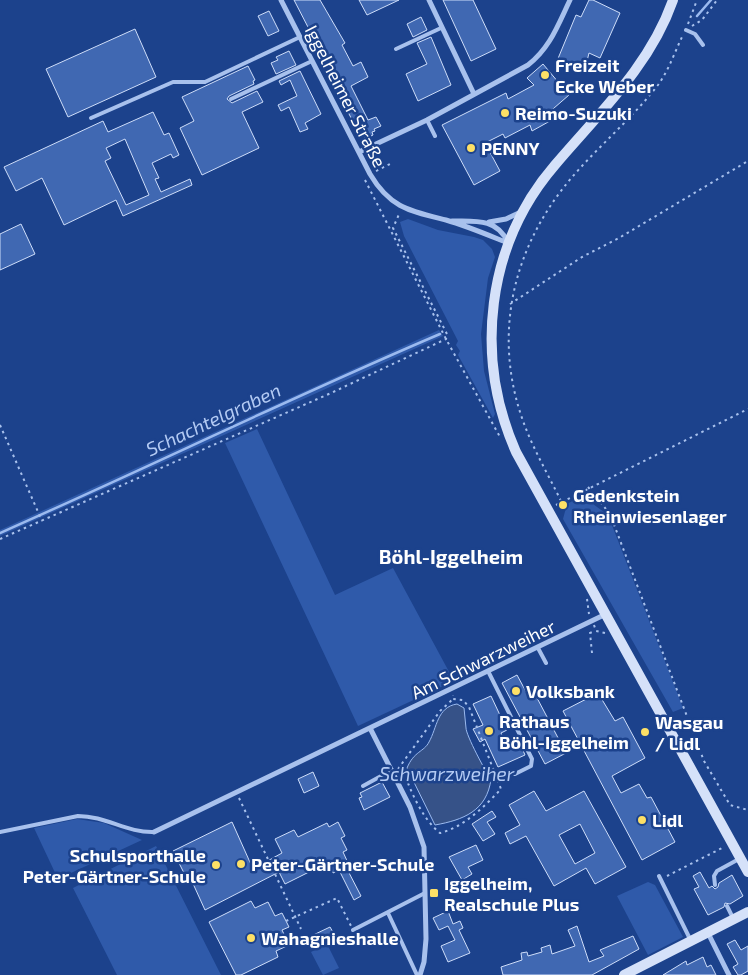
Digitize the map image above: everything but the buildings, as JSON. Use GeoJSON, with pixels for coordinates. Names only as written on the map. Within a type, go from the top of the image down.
{"type":"FeatureCollection","features":[{"type":"Feature","properties":{"kind":"main road"},"geometry":{"type":"LineString","coordinates":[[673,0],[663,26],[643,61],[624,86],[554,166],[524,210],[508,243],[493,302],[491,348],[494,379],[510,438],[748,871]]}},
{"type":"Feature","properties":{"kind":"main road"},"geometry":{"type":"LineString","coordinates":[[624,975],[748,912]]}},
{"type":"Feature","properties":{"kind":"street","name":"Iggelheimer Straße"},"geometry":{"type":"LineString","coordinates":[[281,0],[377,186],[391,200],[402,207],[426,216],[446,220]]}},
{"type":"Feature","properties":{"kind":"street"},"geometry":{"type":"LineString","coordinates":[[429,0],[474,94]]}},
{"type":"Feature","properties":{"kind":"street"},"geometry":{"type":"LineString","coordinates":[[359,152],[427,120],[528,65],[542,55],[570,0]]}},
{"type":"Feature","properties":{"kind":"street"},"geometry":{"type":"LineString","coordinates":[[446,220],[486,222],[506,219],[524,210]]}},
{"type":"Feature","properties":{"kind":"street"},"geometry":{"type":"LineString","coordinates":[[446,220],[508,243]]}},
{"type":"Feature","properties":{"kind":"street"},"geometry":{"type":"LineString","coordinates":[[486,222],[501,230],[508,243]]}},
{"type":"Feature","properties":{"kind":"street","name":"Am Schwarzweiher"},"geometry":{"type":"LineString","coordinates":[[154,832],[489,673],[607,614]]}},
{"type":"Feature","properties":{"kind":"street"},"geometry":{"type":"LineString","coordinates":[[370,728],[423,837],[425,952],[418,975]]}},
{"type":"Feature","properties":{"kind":"street"},"geometry":{"type":"LineString","coordinates":[[708,933],[730,975]]}},
{"type":"Feature","properties":{"kind":"lane"},"geometry":{"type":"LineString","coordinates":[[396,49],[441,28]]}},
{"type":"Feature","properties":{"kind":"lane"},"geometry":{"type":"LineString","coordinates":[[686,30],[695,34],[703,45]]}},
{"type":"Feature","properties":{"kind":"lane"},"geometry":{"type":"LineString","coordinates":[[91,118],[173,82],[205,82],[228,69],[300,37]]}},
{"type":"Feature","properties":{"kind":"lane"},"geometry":{"type":"LineString","coordinates":[[231,99],[312,61]]}},
{"type":"Feature","properties":{"kind":"lane"},"geometry":{"type":"LineString","coordinates":[[427,120],[435,136]]}},
{"type":"Feature","properties":{"kind":"lane"},"geometry":{"type":"LineString","coordinates":[[538,648],[546,664]]}},
{"type":"Feature","properties":{"kind":"lane"},"geometry":{"type":"LineString","coordinates":[[489,673],[532,759],[531,766],[515,774]]}},
{"type":"Feature","properties":{"kind":"lane"},"geometry":{"type":"LineString","coordinates":[[363,786],[392,770]]}},
{"type":"Feature","properties":{"kind":"lane"},"geometry":{"type":"LineString","coordinates":[[0,832],[78,816],[103,818],[136,832],[154,832]]}},
{"type":"Feature","properties":{"kind":"lane"},"geometry":{"type":"LineString","coordinates":[[715,885],[714,876],[717,871],[740,858]]}},
{"type":"Feature","properties":{"kind":"lane"},"geometry":{"type":"LineString","coordinates":[[660,876],[692,942]]}},
{"type":"Feature","properties":{"kind":"lane"},"geometry":{"type":"LineString","coordinates":[[353,930],[425,893]]}},
{"type":"Feature","properties":{"kind":"lane"},"geometry":{"type":"LineString","coordinates":[[727,906],[734,920]]}},
{"type":"Feature","properties":{"kind":"lane"},"geometry":{"type":"LineString","coordinates":[[388,913],[418,975]]}},
{"type":"Feature","properties":{"kind":"path"},"geometry":{"type":"LineString","coordinates":[[561,502],[534,448],[520,412],[510,354],[510,304],[518,271],[550,206],[603,143],[658,86],[686,30],[697,0]]}},
{"type":"Feature","properties":{"kind":"path"},"geometry":{"type":"LineString","coordinates":[[686,30],[702,20],[717,0]]}},
{"type":"Feature","properties":{"kind":"path"},"geometry":{"type":"LineString","coordinates":[[510,304],[582,257],[619,238],[748,161]]}},
{"type":"Feature","properties":{"kind":"path"},"geometry":{"type":"LineString","coordinates":[[363,177],[446,339],[501,438]]}},
{"type":"Feature","properties":{"kind":"path"},"geometry":{"type":"LineString","coordinates":[[0,539],[274,416],[331,393],[446,339],[448,334],[393,228],[402,207]]}},
{"type":"Feature","properties":{"kind":"path"},"geometry":{"type":"LineString","coordinates":[[548,510],[588,488],[748,409]]}},
{"type":"Feature","properties":{"kind":"path"},"geometry":{"type":"LineString","coordinates":[[0,425],[42,521]]}},
{"type":"Feature","properties":{"kind":"path"},"geometry":{"type":"LineString","coordinates":[[588,488],[610,514],[704,761],[730,805],[748,810]]}},
{"type":"Feature","properties":{"kind":"path"},"geometry":{"type":"LineString","coordinates":[[586,595],[588,612],[596,631]]}},
{"type":"Feature","properties":{"kind":"path"},"geometry":{"type":"LineString","coordinates":[[592,652],[590,633],[596,631],[609,636]]}},
{"type":"Feature","properties":{"kind":"path"},"geometry":{"type":"LineString","coordinates":[[543,696],[559,687]]}},
{"type":"Feature","properties":{"kind":"path"},"geometry":{"type":"LineString","coordinates":[[453,690],[453,699]]}},
{"type":"Feature","properties":{"kind":"path"},"geometry":{"type":"LineString","coordinates":[[394,776],[401,765],[412,753],[440,710],[453,699],[463,700],[469,707],[478,727],[501,788],[484,807],[449,831],[440,833],[434,828],[420,806],[401,765]]}},
{"type":"Feature","properties":{"kind":"path"},"geometry":{"type":"LineString","coordinates":[[236,792],[301,929]]}},
{"type":"Feature","properties":{"kind":"path"},"geometry":{"type":"LineString","coordinates":[[665,878],[724,848],[720,840]]}},
{"type":"Feature","properties":{"kind":"path"},"geometry":{"type":"LineString","coordinates":[[286,921],[337,898],[353,930]]}},
{"type":"Feature","properties":{"kind":"shaded area"},"geometry":{"type":"Polygon","coordinates":[[[408,219],[438,230],[483,240],[492,249],[495,257],[488,278],[481,334],[484,371],[495,414],[493,418],[458,355],[460,351],[456,345],[458,341],[404,236],[400,222],[408,219]]]}},
{"type":"Feature","properties":{"kind":"shaded area"},"geometry":{"type":"Polygon","coordinates":[[[439,330],[443,336],[0,536],[0,530],[439,330]]]}},
{"type":"Feature","properties":{"kind":"shaded area"},"geometry":{"type":"Polygon","coordinates":[[[257,429],[335,595],[393,568],[454,681],[358,726],[225,443],[257,429]]]}},
{"type":"Feature","properties":{"kind":"shaded area"},"geometry":{"type":"Polygon","coordinates":[[[582,496],[608,515],[683,708],[673,712],[563,519],[567,504],[582,496]]]}},
{"type":"Feature","properties":{"kind":"shaded area"},"geometry":{"type":"Polygon","coordinates":[[[77,819],[104,823],[142,840],[58,879],[34,828],[77,819]]]}},
{"type":"Feature","properties":{"kind":"shaded area"},"geometry":{"type":"Polygon","coordinates":[[[156,846],[221,975],[117,975],[73,888],[156,846]]]}},
{"type":"Feature","properties":{"kind":"shaded area"},"geometry":{"type":"Polygon","coordinates":[[[648,882],[655,885],[683,937],[648,955],[617,896],[648,882]]]}},
{"type":"Feature","properties":{"kind":"shaded area"},"geometry":{"type":"Polygon","coordinates":[[[327,944],[339,968],[323,975],[311,952],[327,944]]]}},
{"type":"Feature","properties":{"kind":"water","name":"Schwarzweiher"},"geometry":{"type":"Polygon","coordinates":[[[457,704],[464,708],[467,732],[491,779],[489,790],[479,806],[472,812],[464,817],[435,825],[407,768],[413,758],[429,742],[441,714],[445,709],[457,704]]]}},
{"type":"Feature","properties":{"kind":"waterway"},"geometry":{"type":"LineString","coordinates":[[697,16],[711,0]]}},
{"type":"Feature","properties":{"kind":"waterway","name":"Schachtelgraben"},"geometry":{"type":"LineString","coordinates":[[0,533],[440,334]]}},
{"type":"Feature","properties":{"kind":"place","name":"Freizeit Ecke Weber"},"geometry":{"type":"Point","coordinates":[545,75]}},
{"type":"Feature","properties":{"kind":"place","name":"Reimo-Suzuki"},"geometry":{"type":"Point","coordinates":[505,113]}},
{"type":"Feature","properties":{"kind":"place","name":"PENNY"},"geometry":{"type":"Point","coordinates":[471,148]}},
{"type":"Feature","properties":{"kind":"place","name":"Gedenkstein Rheinwiesenlager"},"geometry":{"type":"Point","coordinates":[563,505]}},
{"type":"Feature","properties":{"kind":"place","name":"Volksbank"},"geometry":{"type":"Point","coordinates":[516,691]}},
{"type":"Feature","properties":{"kind":"place","name":"Rathaus Böhl-Iggelheim"},"geometry":{"type":"Point","coordinates":[489,731]}},
{"type":"Feature","properties":{"kind":"place","name":"Wasgau / Lidl"},"geometry":{"type":"Point","coordinates":[645,732]}},
{"type":"Feature","properties":{"kind":"place","name":"Lidl"},"geometry":{"type":"Point","coordinates":[642,820]}},
{"type":"Feature","properties":{"kind":"place","name":"Peter-Gärtner-Schule"},"geometry":{"type":"Point","coordinates":[241,864]}},
{"type":"Feature","properties":{"kind":"place","name":"Schulsporthalle Peter-Gärtner-Schule"},"geometry":{"type":"Point","coordinates":[216,865]}},
{"type":"Feature","properties":{"kind":"place","name":"Iggelheim, Realschule Plus"},"geometry":{"type":"Point","coordinates":[434,893]}},
{"type":"Feature","properties":{"kind":"place","name":"Wahagnieshalle"},"geometry":{"type":"Point","coordinates":[251,938]}},
{"type":"Feature","properties":{"kind":"district","name":"Böhl-Iggelheim"},"geometry":{"type":"Point","coordinates":[451,556]}}]}
